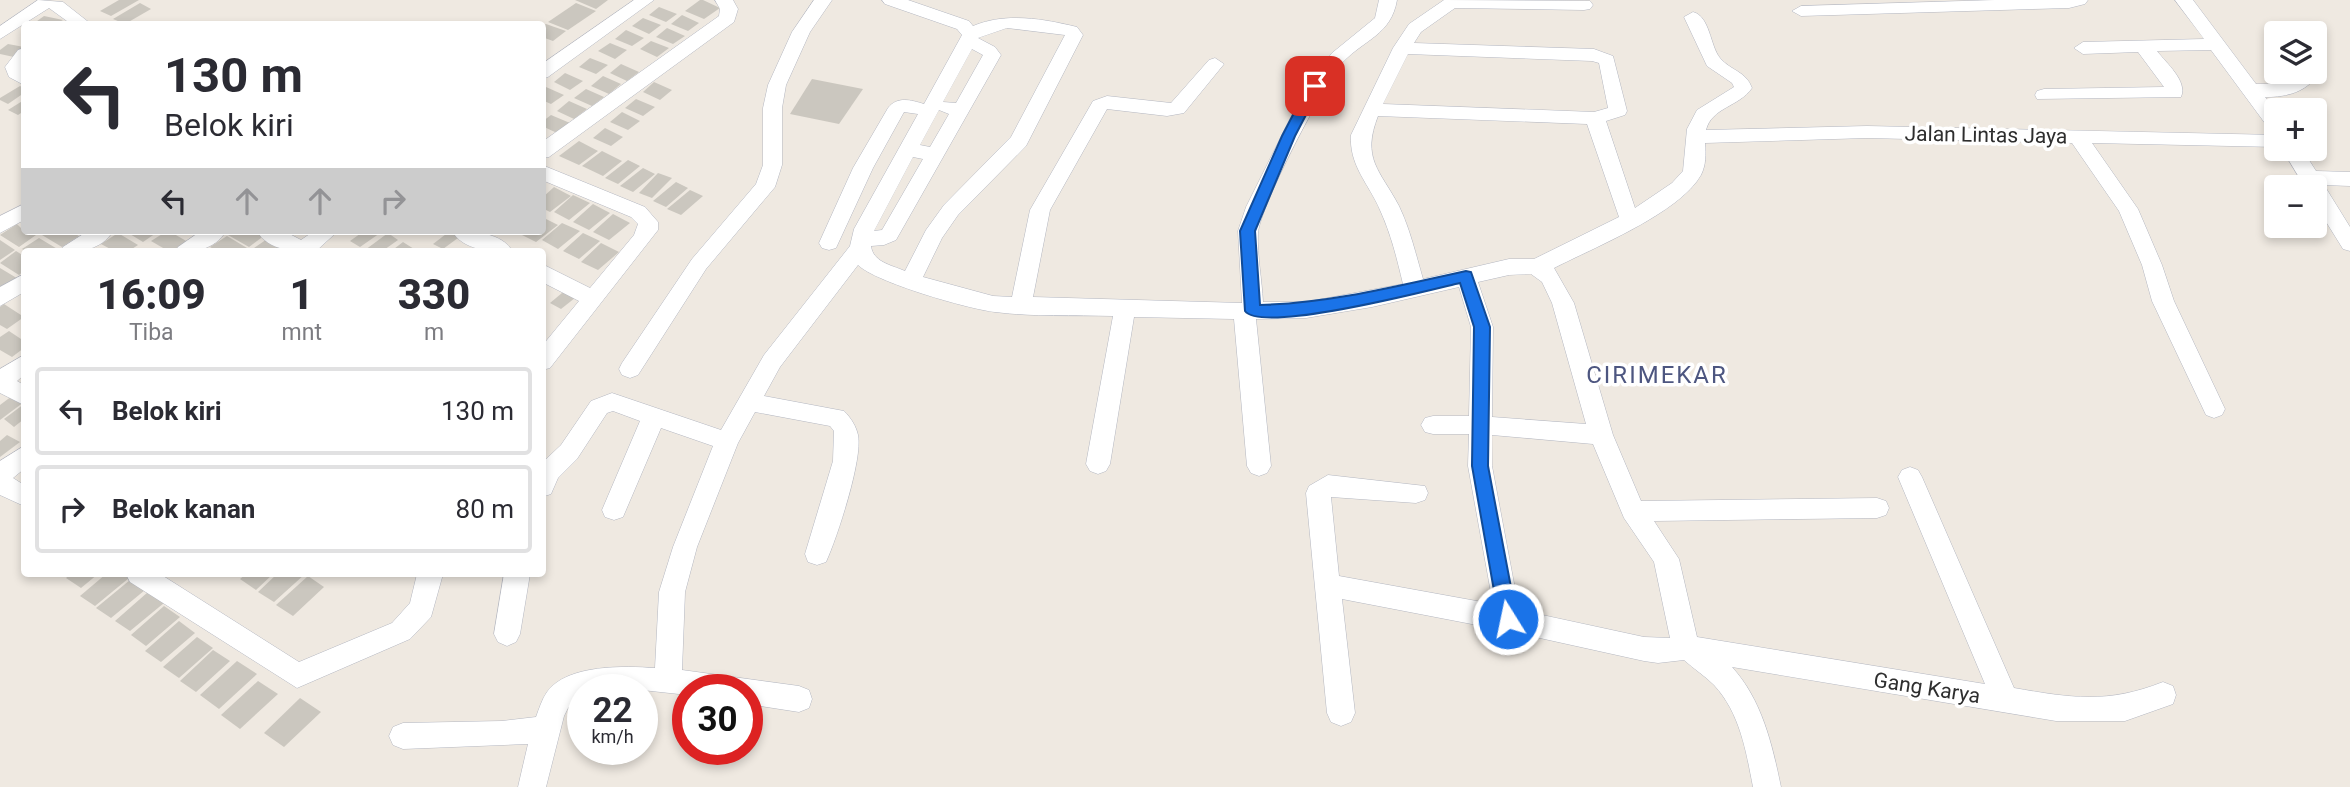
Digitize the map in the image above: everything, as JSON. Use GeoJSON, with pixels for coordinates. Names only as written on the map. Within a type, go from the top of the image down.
{"type":"FeatureCollection","features":[{"type":"Feature","properties":{"kind":"street"},"geometry":{"type":"LineString","coordinates":[[546,54],[622,0]]}},
{"type":"Feature","properties":{"kind":"street"},"geometry":{"type":"LineString","coordinates":[[546,70],[645,0]]}},
{"type":"Feature","properties":{"kind":"street"},"geometry":{"type":"LineString","coordinates":[[546,149],[728,18],[729,9],[724,0]]}},
{"type":"Feature","properties":{"kind":"street"},"geometry":{"type":"LineString","coordinates":[[630,369],[699,264],[765,187],[772,174],[775,154],[774,97],[786,63],[823,0]]}},
{"type":"Feature","properties":{"kind":"street"},"geometry":{"type":"LineString","coordinates":[[668,679],[671,592],[685,547],[727,441],[747,402],[787,339],[861,243],[889,235],[992,55],[971,38],[963,25],[927,6],[891,0]]}},
{"type":"Feature","properties":{"kind":"street"},"geometry":{"type":"LineString","coordinates":[[1801,11],[2079,0]]}},
{"type":"Feature","properties":{"kind":"street"},"geometry":{"type":"LineString","coordinates":[[2184,0],[2264,107]]}},
{"type":"Feature","properties":{"kind":"street"},"geometry":{"type":"LineString","coordinates":[[1259,466],[1248,311],[1248,231],[1256,207],[1315,86],[1338,57],[1385,17],[1383,1]]}},
{"type":"Feature","properties":{"kind":"street"},"geometry":{"type":"LineString","coordinates":[[0,34],[53,3],[71,21]]}},
{"type":"Feature","properties":{"kind":"street"},"geometry":{"type":"LineString","coordinates":[[1415,288],[1401,237],[1389,207],[1362,158],[1361,135],[1402,48],[1415,28],[1451,3],[1584,5]]}},
{"type":"Feature","properties":{"kind":"street"},"geometry":{"type":"LineString","coordinates":[[910,281],[933,235],[951,210],[1019,141],[1074,35],[1070,31],[1011,21],[989,24],[971,38],[864,229],[861,243],[863,257],[872,266],[910,281],[993,304],[1248,311],[1318,308],[1509,267],[1539,266],[1652,208],[1675,192],[1693,172],[1696,127],[1704,113],[1731,102],[1743,88],[1740,80],[1713,62],[1693,17]]}},
{"type":"Feature","properties":{"kind":"street"},"geometry":{"type":"LineString","coordinates":[[2083,48],[2219,44]]}},
{"type":"Feature","properties":{"kind":"street"},"geometry":{"type":"LineString","coordinates":[[2044,95],[2174,93],[2173,84],[2143,46]]}},
{"type":"Feature","properties":{"kind":"street"},"geometry":{"type":"LineString","coordinates":[[1371,110],[1595,118],[1614,114],[1619,106],[1609,62],[1602,57],[1402,48]]}},
{"type":"Feature","properties":{"kind":"street"},"geometry":{"type":"LineString","coordinates":[[21,58],[13,67],[15,73],[21,77]]}},
{"type":"Feature","properties":{"kind":"street"},"geometry":{"type":"LineString","coordinates":[[1019,305],[1040,210],[1100,105],[1107,102],[1177,109],[1215,64]]}},
{"type":"Feature","properties":{"kind":"street"},"geometry":{"type":"LineString","coordinates":[[2252,90],[2291,90],[2300,84]]}},
{"type":"Feature","properties":{"kind":"street"},"geometry":{"type":"LineString","coordinates":[[829,243],[863,168],[901,106],[961,110]]}},
{"type":"Feature","properties":{"kind":"street"},"geometry":{"type":"LineString","coordinates":[[1595,118],[1626,212]]}},
{"type":"Feature","properties":{"kind":"street"},"geometry":{"type":"LineString","coordinates":[[884,131],[934,154]]}},
{"type":"Feature","properties":{"kind":"street","name":"Jalan Lintas Jaya"},"geometry":{"type":"LineString","coordinates":[[1695,137],[1867,132],[2264,141]]}},
{"type":"Feature","properties":{"kind":"street"},"geometry":{"type":"LineString","coordinates":[[2078,137],[2128,209],[2163,301],[2214,408]]}},
{"type":"Feature","properties":{"kind":"street"},"geometry":{"type":"LineString","coordinates":[[546,174],[638,212],[648,222],[648,230],[642,240],[546,357]]}},
{"type":"Feature","properties":{"kind":"street"},"geometry":{"type":"LineString","coordinates":[[2327,178],[2350,179]]}},
{"type":"Feature","properties":{"kind":"street"},"geometry":{"type":"LineString","coordinates":[[2327,204],[2350,244]]}},
{"type":"Feature","properties":{"kind":"street"},"geometry":{"type":"LineString","coordinates":[[0,226],[21,213]]}},
{"type":"Feature","properties":{"kind":"street"},"geometry":{"type":"LineString","coordinates":[[76,248],[97,235]]}},
{"type":"Feature","properties":{"kind":"street"},"geometry":{"type":"LineString","coordinates":[[192,248],[210,235]]}},
{"type":"Feature","properties":{"kind":"street"},"geometry":{"type":"LineString","coordinates":[[284,235],[307,241]]}},
{"type":"Feature","properties":{"kind":"street"},"geometry":{"type":"LineString","coordinates":[[470,235],[495,248]]}},
{"type":"Feature","properties":{"kind":"street"},"geometry":{"type":"LineString","coordinates":[[1539,266],[1556,286],[1563,303],[1601,435],[1633,511],[1666,559],[1679,626],[1689,649],[1723,676],[1737,695],[1750,722],[1767,787]]}},
{"type":"Feature","properties":{"kind":"street"},"geometry":{"type":"LineString","coordinates":[[546,274],[594,299]]}},
{"type":"Feature","properties":{"kind":"street"},"geometry":{"type":"LineString","coordinates":[[1466,276],[1482,327],[1482,483],[1508,619]]}},
{"type":"Feature","properties":{"kind":"street"},"geometry":{"type":"LineString","coordinates":[[0,298],[21,284]]}},
{"type":"Feature","properties":{"kind":"street"},"geometry":{"type":"LineString","coordinates":[[1098,464],[1125,309]]}},
{"type":"Feature","properties":{"kind":"street"},"geometry":{"type":"LineString","coordinates":[[21,366],[0,381],[21,394]]}},
{"type":"Feature","properties":{"kind":"street"},"geometry":{"type":"LineString","coordinates":[[546,479],[549,472],[569,452],[599,407],[612,402],[727,441]]}},
{"type":"Feature","properties":{"kind":"street"},"geometry":{"type":"LineString","coordinates":[[747,402],[836,418],[846,432],[846,454],[817,554]]}},
{"type":"Feature","properties":{"kind":"street"},"geometry":{"type":"LineString","coordinates":[[614,510],[654,416]]}},
{"type":"Feature","properties":{"kind":"street"},"geometry":{"type":"LineString","coordinates":[[1433,425],[1480,425],[1601,435]]}},
{"type":"Feature","properties":{"kind":"street"},"geometry":{"type":"LineString","coordinates":[[0,475],[21,458]]}},
{"type":"Feature","properties":{"kind":"street"},"geometry":{"type":"LineString","coordinates":[[1909,477],[2006,701]]}},
{"type":"Feature","properties":{"kind":"street"},"geometry":{"type":"LineString","coordinates":[[0,483],[21,494]]}},
{"type":"Feature","properties":{"kind":"street"},"geometry":{"type":"LineString","coordinates":[[1341,713],[1318,501],[1320,489],[1334,485],[1416,493]]}},
{"type":"Feature","properties":{"kind":"street"},"geometry":{"type":"LineString","coordinates":[[1633,511],[1877,508]]}},
{"type":"Feature","properties":{"kind":"street"},"geometry":{"type":"LineString","coordinates":[[144,577],[297,676],[401,631],[422,609],[429,577]]}},
{"type":"Feature","properties":{"kind":"street"},"geometry":{"type":"LineString","coordinates":[[507,634],[516,577]]}},
{"type":"Feature","properties":{"kind":"street","name":"Gang Karya"},"geometry":{"type":"LineString","coordinates":[[1329,585],[1658,651],[1689,649],[2006,701],[2095,711],[2145,706],[2163,695]]}},
{"type":"Feature","properties":{"kind":"street"},"geometry":{"type":"LineString","coordinates":[[532,787],[558,698],[573,687],[607,680],[672,680]]}},
{"type":"Feature","properties":{"kind":"street"},"geometry":{"type":"LineString","coordinates":[[763,693],[799,699]]}},
{"type":"Feature","properties":{"kind":"street"},"geometry":{"type":"LineString","coordinates":[[403,736],[502,734],[548,729]]}},
{"type":"Feature","properties":{"kind":"building"},"geometry":{"type":"Polygon","coordinates":[[[119,0],[139,0],[111,16],[100,11],[119,0]]]}},
{"type":"Feature","properties":{"kind":"building"},"geometry":{"type":"Polygon","coordinates":[[[575,0],[608,0],[596,9],[575,0]]]}},
{"type":"Feature","properties":{"kind":"building"},"geometry":{"type":"Polygon","coordinates":[[[700,0],[720,8],[704,19],[685,11],[700,0]]]}},
{"type":"Feature","properties":{"kind":"building"},"geometry":{"type":"Polygon","coordinates":[[[140,3],[151,9],[130,21],[113,19],[140,3]]]}},
{"type":"Feature","properties":{"kind":"building"},"geometry":{"type":"Polygon","coordinates":[[[576,3],[596,11],[568,30],[548,22],[576,3]]]}},
{"type":"Feature","properties":{"kind":"building"},"geometry":{"type":"Polygon","coordinates":[[[659,7],[677,14],[666,22],[649,15],[659,7]]]}},
{"type":"Feature","properties":{"kind":"building"},"geometry":{"type":"Polygon","coordinates":[[[682,15],[699,23],[688,31],[671,24],[682,15]]]}},
{"type":"Feature","properties":{"kind":"building"},"geometry":{"type":"Polygon","coordinates":[[[44,16],[63,20],[61,21],[37,21],[44,16]]]}},
{"type":"Feature","properties":{"kind":"building"},"geometry":{"type":"Polygon","coordinates":[[[643,18],[661,25],[649,34],[632,26],[643,18]]]}},
{"type":"Feature","properties":{"kind":"building"},"geometry":{"type":"Polygon","coordinates":[[[546,24],[566,31],[553,41],[546,38],[546,24]]]}},
{"type":"Feature","properties":{"kind":"building"},"geometry":{"type":"Polygon","coordinates":[[[667,28],[685,36],[673,44],[656,37],[667,28]]]}},
{"type":"Feature","properties":{"kind":"building"},"geometry":{"type":"Polygon","coordinates":[[[626,30],[644,38],[632,46],[615,39],[626,30]]]}},
{"type":"Feature","properties":{"kind":"building"},"geometry":{"type":"Polygon","coordinates":[[[651,41],[669,48],[657,57],[640,49],[651,41]]]}},
{"type":"Feature","properties":{"kind":"building"},"geometry":{"type":"Polygon","coordinates":[[[610,43],[627,50],[615,59],[598,51],[610,43]]]}},
{"type":"Feature","properties":{"kind":"building"},"geometry":{"type":"Polygon","coordinates":[[[8,44],[21,46],[21,51],[14,57],[0,54],[0,50],[8,44]]]}},
{"type":"Feature","properties":{"kind":"building"},"geometry":{"type":"Polygon","coordinates":[[[590,58],[608,65],[596,74],[579,67],[590,58]]]}},
{"type":"Feature","properties":{"kind":"building"},"geometry":{"type":"Polygon","coordinates":[[[621,64],[639,72],[627,81],[610,73],[621,64]]]}},
{"type":"Feature","properties":{"kind":"building"},"geometry":{"type":"Polygon","coordinates":[[[565,73],[583,81],[570,90],[554,82],[565,73]]]}},
{"type":"Feature","properties":{"kind":"building"},"geometry":{"type":"Polygon","coordinates":[[[603,76],[621,84],[609,94],[591,86],[603,76]]]}},
{"type":"Feature","properties":{"kind":"building"},"geometry":{"type":"Polygon","coordinates":[[[812,79],[863,89],[839,124],[790,114],[812,79]]]}},
{"type":"Feature","properties":{"kind":"building"},"geometry":{"type":"Polygon","coordinates":[[[654,82],[672,90],[660,100],[643,92],[654,82]]]}},
{"type":"Feature","properties":{"kind":"building"},"geometry":{"type":"Polygon","coordinates":[[[21,86],[21,95],[8,104],[0,98],[21,86]]]}},
{"type":"Feature","properties":{"kind":"building"},"geometry":{"type":"Polygon","coordinates":[[[546,87],[564,95],[551,104],[546,102],[546,87]]]}},
{"type":"Feature","properties":{"kind":"building"},"geometry":{"type":"Polygon","coordinates":[[[586,89],[604,97],[592,106],[574,98],[586,89]]]}},
{"type":"Feature","properties":{"kind":"building"},"geometry":{"type":"Polygon","coordinates":[[[636,99],[655,107],[643,116],[625,108],[636,99]]]}},
{"type":"Feature","properties":{"kind":"building"},"geometry":{"type":"Polygon","coordinates":[[[569,101],[587,109],[574,119],[557,111],[569,101]]]}},
{"type":"Feature","properties":{"kind":"building"},"geometry":{"type":"Polygon","coordinates":[[[21,102],[21,113],[18,115],[8,110],[21,102]]]}},
{"type":"Feature","properties":{"kind":"building"},"geometry":{"type":"Polygon","coordinates":[[[622,112],[640,121],[628,130],[610,122],[622,112]]]}},
{"type":"Feature","properties":{"kind":"building"},"geometry":{"type":"Polygon","coordinates":[[[551,115],[570,123],[557,133],[546,128],[546,119],[551,115]]]}},
{"type":"Feature","properties":{"kind":"building"},"geometry":{"type":"Polygon","coordinates":[[[605,128],[623,137],[611,146],[593,138],[605,128]]]}},
{"type":"Feature","properties":{"kind":"building"},"geometry":{"type":"Polygon","coordinates":[[[579,141],[598,151],[579,165],[559,156],[579,141]]]}},
{"type":"Feature","properties":{"kind":"building"},"geometry":{"type":"Polygon","coordinates":[[[602,151],[622,161],[603,176],[582,166],[602,151]]]}},
{"type":"Feature","properties":{"kind":"building"},"geometry":{"type":"Polygon","coordinates":[[[628,160],[640,166],[618,184],[605,178],[628,160]]]}},
{"type":"Feature","properties":{"kind":"building"},"geometry":{"type":"Polygon","coordinates":[[[643,168],[655,174],[633,192],[620,186],[643,168]]]}},
{"type":"Feature","properties":{"kind":"building"},"geometry":{"type":"Polygon","coordinates":[[[658,173],[672,178],[652,198],[639,193],[658,173]]]}},
{"type":"Feature","properties":{"kind":"building"},"geometry":{"type":"Polygon","coordinates":[[[676,182],[688,188],[666,207],[653,201],[676,182]]]}},
{"type":"Feature","properties":{"kind":"building"},"geometry":{"type":"Polygon","coordinates":[[[554,187],[571,196],[550,212],[546,210],[546,194],[554,187]]]}},
{"type":"Feature","properties":{"kind":"building"},"geometry":{"type":"Polygon","coordinates":[[[690,190],[703,196],[681,215],[667,209],[690,190]]]}},
{"type":"Feature","properties":{"kind":"building"},"geometry":{"type":"Polygon","coordinates":[[[573,195],[590,203],[569,220],[554,212],[573,195]]]}},
{"type":"Feature","properties":{"kind":"building"},"geometry":{"type":"Polygon","coordinates":[[[593,204],[610,213],[589,230],[573,222],[593,204]]]}},
{"type":"Feature","properties":{"kind":"building"},"geometry":{"type":"Polygon","coordinates":[[[613,214],[630,223],[609,240],[593,232],[613,214]]]}},
{"type":"Feature","properties":{"kind":"building"},"geometry":{"type":"Polygon","coordinates":[[[546,219],[558,225],[546,234],[546,219]]]}},
{"type":"Feature","properties":{"kind":"building"},"geometry":{"type":"Polygon","coordinates":[[[562,223],[580,231],[558,249],[542,240],[562,223]]]}},
{"type":"Feature","properties":{"kind":"building"},"geometry":{"type":"Polygon","coordinates":[[[17,224],[21,228],[21,235],[36,235],[19,247],[0,235],[17,224]]]}},
{"type":"Feature","properties":{"kind":"building"},"geometry":{"type":"Polygon","coordinates":[[[583,233],[600,241],[579,259],[563,251],[583,233]]]}},
{"type":"Feature","properties":{"kind":"building"},"geometry":{"type":"Polygon","coordinates":[[[42,235],[79,236],[62,247],[42,235]]]}},
{"type":"Feature","properties":{"kind":"building"},"geometry":{"type":"Polygon","coordinates":[[[115,235],[121,235],[138,245],[133,248],[108,248],[101,244],[115,235]]]}},
{"type":"Feature","properties":{"kind":"building"},"geometry":{"type":"Polygon","coordinates":[[[132,235],[153,235],[143,242],[132,235]]]}},
{"type":"Feature","properties":{"kind":"building"},"geometry":{"type":"Polygon","coordinates":[[[161,235],[176,235],[188,242],[177,248],[163,248],[151,241],[161,235]]]}},
{"type":"Feature","properties":{"kind":"building"},"geometry":{"type":"Polygon","coordinates":[[[228,235],[265,235],[249,247],[228,235]]]}},
{"type":"Feature","properties":{"kind":"building"},"geometry":{"type":"Polygon","coordinates":[[[358,235],[377,235],[360,247],[350,241],[358,235]]]}},
{"type":"Feature","properties":{"kind":"building"},"geometry":{"type":"Polygon","coordinates":[[[385,235],[398,240],[387,248],[368,248],[385,235]]]}},
{"type":"Feature","properties":{"kind":"building"},"geometry":{"type":"Polygon","coordinates":[[[445,235],[462,235],[444,248],[433,244],[445,235]]]}},
{"type":"Feature","properties":{"kind":"building"},"geometry":{"type":"Polygon","coordinates":[[[522,235],[545,235],[536,242],[522,235]]]}},
{"type":"Feature","properties":{"kind":"building"},"geometry":{"type":"Polygon","coordinates":[[[227,236],[247,248],[212,248],[227,236]]]}},
{"type":"Feature","properties":{"kind":"building"},"geometry":{"type":"Polygon","coordinates":[[[270,237],[289,248],[254,248],[270,237]]]}},
{"type":"Feature","properties":{"kind":"building"},"geometry":{"type":"Polygon","coordinates":[[[39,238],[56,248],[24,248],[39,238]]]}},
{"type":"Feature","properties":{"kind":"building"},"geometry":{"type":"Polygon","coordinates":[[[0,240],[15,250],[0,260],[0,240]]]}},
{"type":"Feature","properties":{"kind":"building"},"geometry":{"type":"Polygon","coordinates":[[[403,242],[412,248],[395,248],[403,242]]]}},
{"type":"Feature","properties":{"kind":"building"},"geometry":{"type":"Polygon","coordinates":[[[601,243],[619,252],[598,270],[581,262],[601,243]]]}},
{"type":"Feature","properties":{"kind":"building"},"geometry":{"type":"Polygon","coordinates":[[[16,251],[21,254],[21,273],[19,275],[0,263],[16,251]]]}},
{"type":"Feature","properties":{"kind":"building"},"geometry":{"type":"Polygon","coordinates":[[[0,268],[20,280],[0,291],[0,268]]]}},
{"type":"Feature","properties":{"kind":"building"},"geometry":{"type":"Polygon","coordinates":[[[568,288],[580,294],[561,309],[550,303],[568,288]]]}},
{"type":"Feature","properties":{"kind":"building"},"geometry":{"type":"Polygon","coordinates":[[[4,304],[21,315],[21,319],[7,329],[0,325],[0,307],[4,304]]]}},
{"type":"Feature","properties":{"kind":"building"},"geometry":{"type":"Polygon","coordinates":[[[9,331],[21,339],[21,350],[12,357],[0,350],[0,337],[9,331]]]}},
{"type":"Feature","properties":{"kind":"building"},"geometry":{"type":"Polygon","coordinates":[[[12,396],[21,400],[21,404],[0,420],[0,405],[12,396]]]}},
{"type":"Feature","properties":{"kind":"building"},"geometry":{"type":"Polygon","coordinates":[[[21,406],[21,421],[14,427],[4,419],[21,406]]]}},
{"type":"Feature","properties":{"kind":"building"},"geometry":{"type":"Polygon","coordinates":[[[7,435],[20,442],[0,457],[0,441],[7,435]]]}},
{"type":"Feature","properties":{"kind":"building"},"geometry":{"type":"Polygon","coordinates":[[[67,577],[94,577],[81,588],[67,577]]]}},
{"type":"Feature","properties":{"kind":"building"},"geometry":{"type":"Polygon","coordinates":[[[102,577],[129,578],[95,606],[80,596],[102,577]]]}},
{"type":"Feature","properties":{"kind":"building"},"geometry":{"type":"Polygon","coordinates":[[[242,577],[270,577],[256,590],[240,579],[242,577]]]}},
{"type":"Feature","properties":{"kind":"building"},"geometry":{"type":"Polygon","coordinates":[[[274,577],[302,577],[274,602],[258,592],[274,577]]]}},
{"type":"Feature","properties":{"kind":"building"},"geometry":{"type":"Polygon","coordinates":[[[307,577],[324,587],[293,616],[276,605],[307,577]]]}},
{"type":"Feature","properties":{"kind":"building"},"geometry":{"type":"Polygon","coordinates":[[[130,580],[145,590],[111,618],[96,608],[130,580]]]}},
{"type":"Feature","properties":{"kind":"building"},"geometry":{"type":"Polygon","coordinates":[[[148,592],[164,603],[130,631],[115,621],[148,592]]]}},
{"type":"Feature","properties":{"kind":"building"},"geometry":{"type":"Polygon","coordinates":[[[164,606],[180,617],[146,646],[131,635],[164,606]]]}},
{"type":"Feature","properties":{"kind":"building"},"geometry":{"type":"Polygon","coordinates":[[[179,621],[195,633],[161,662],[145,651],[179,621]]]}},
{"type":"Feature","properties":{"kind":"building"},"geometry":{"type":"Polygon","coordinates":[[[197,637],[213,648],[179,678],[163,667],[197,637]]]}},
{"type":"Feature","properties":{"kind":"building"},"geometry":{"type":"Polygon","coordinates":[[[213,650],[230,661],[196,692],[180,681],[213,650]]]}},
{"type":"Feature","properties":{"kind":"building"},"geometry":{"type":"Polygon","coordinates":[[[237,661],[257,674],[219,709],[200,695],[237,661]]]}},
{"type":"Feature","properties":{"kind":"building"},"geometry":{"type":"Polygon","coordinates":[[[258,681],[278,694],[240,729],[221,715],[258,681]]]}},
{"type":"Feature","properties":{"kind":"building"},"geometry":{"type":"Polygon","coordinates":[[[300,698],[321,712],[284,747],[264,733],[300,698]]]}},
{"type":"Feature","properties":{"kind":"district","name":"CIRIMEKAR"},"geometry":{"type":"Point","coordinates":[1657,375]}},
{"type":"Feature","properties":{"kind":"route"},"geometry":{"type":"LineString","coordinates":[[1315,86],[1256,207],[1248,231],[1253,311],[1306,310],[1342,305],[1466,276],[1482,327],[1480,466],[1508,619]]}}]}
